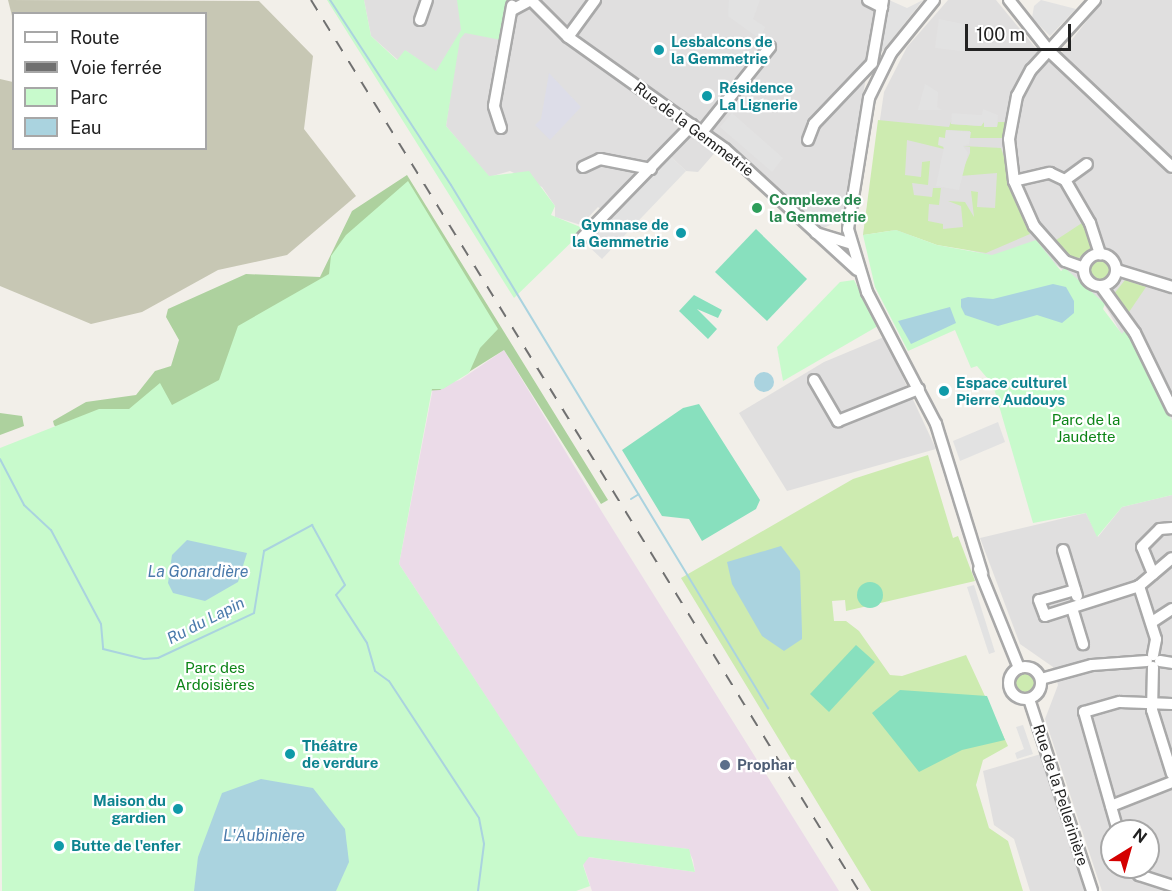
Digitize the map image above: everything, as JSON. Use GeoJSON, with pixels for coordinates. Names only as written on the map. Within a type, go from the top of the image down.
{"type":"FeatureCollection","features":[{"type":"Feature","properties":{"kind":"street"},"geometry":{"type":"LineString","coordinates":[[420,20],[428,0]]}},
{"type":"Feature","properties":{"kind":"street"},"geometry":{"type":"LineString","coordinates":[[501,128],[494,106],[513,5],[531,0]]}},
{"type":"Feature","properties":{"kind":"street","name":"Rue de la Gemmetrie"},"geometry":{"type":"LineString","coordinates":[[531,0],[568,37],[702,132],[858,271]]}},
{"type":"Feature","properties":{"kind":"street"},"geometry":{"type":"LineString","coordinates":[[568,37],[596,0]]}},
{"type":"Feature","properties":{"kind":"street"},"geometry":{"type":"LineString","coordinates":[[808,140],[814,124],[872,63],[883,3],[868,0]]}},
{"type":"Feature","properties":{"kind":"street"},"geometry":{"type":"LineString","coordinates":[[934,0],[891,53],[865,111],[848,229],[858,271],[919,389],[952,473],[965,531],[1019,668],[1032,668],[1041,680],[1040,691],[1029,699]]}},
{"type":"Feature","properties":{"kind":"street"},"geometry":{"type":"LineString","coordinates":[[1009,0],[1047,48],[1172,167]]}},
{"type":"Feature","properties":{"kind":"street"},"geometry":{"type":"LineString","coordinates":[[1084,268],[1065,261],[1040,235],[1014,181],[1009,139],[1015,104],[1047,48],[1095,0]]}},
{"type":"Feature","properties":{"kind":"street"},"geometry":{"type":"LineString","coordinates":[[702,132],[770,47]]}},
{"type":"Feature","properties":{"kind":"street"},"geometry":{"type":"LineString","coordinates":[[851,244],[870,117],[891,53]]}},
{"type":"Feature","properties":{"kind":"street"},"geometry":{"type":"LineString","coordinates":[[582,238],[692,125]]}},
{"type":"Feature","properties":{"kind":"street"},"geometry":{"type":"LineString","coordinates":[[583,167],[600,159],[651,169]]}},
{"type":"Feature","properties":{"kind":"street"},"geometry":{"type":"LineString","coordinates":[[1065,180],[1087,164]]}},
{"type":"Feature","properties":{"kind":"street"},"geometry":{"type":"LineString","coordinates":[[1014,181],[1050,173],[1065,180],[1090,223],[1100,254]]}},
{"type":"Feature","properties":{"kind":"street"},"geometry":{"type":"LineString","coordinates":[[839,237],[848,229]]}},
{"type":"Feature","properties":{"kind":"street","name":"Rue de la Gemmetrie"},"geometry":{"type":"LineString","coordinates":[[813,231],[839,237],[851,244]]}},
{"type":"Feature","properties":{"kind":"street"},"geometry":{"type":"LineString","coordinates":[[831,249],[851,244]]}},
{"type":"Feature","properties":{"kind":"street"},"geometry":{"type":"LineString","coordinates":[[1084,268],[1100,254]]}},
{"type":"Feature","properties":{"kind":"street"},"geometry":{"type":"LineString","coordinates":[[1100,254],[1112,258],[1117,270],[1112,281],[1101,286]]}},
{"type":"Feature","properties":{"kind":"street"},"geometry":{"type":"LineString","coordinates":[[1084,268],[1089,282],[1101,286],[1135,333],[1172,409]]}},
{"type":"Feature","properties":{"kind":"street"},"geometry":{"type":"LineString","coordinates":[[1117,270],[1172,287]]}},
{"type":"Feature","properties":{"kind":"street"},"geometry":{"type":"LineString","coordinates":[[814,380],[838,421],[919,389]]}},
{"type":"Feature","properties":{"kind":"street"},"geometry":{"type":"LineString","coordinates":[[1153,574],[1143,562],[1142,547],[1160,529],[1172,528]]}},
{"type":"Feature","properties":{"kind":"street"},"geometry":{"type":"LineString","coordinates":[[1063,550],[1075,590],[1083,644]]}},
{"type":"Feature","properties":{"kind":"street"},"geometry":{"type":"LineString","coordinates":[[1075,590],[1040,600],[1045,616],[1139,586],[1172,558]]}},
{"type":"Feature","properties":{"kind":"street"},"geometry":{"type":"LineString","coordinates":[[1139,586],[1157,642],[1153,661],[1151,701],[1172,774]]}},
{"type":"Feature","properties":{"kind":"street"},"geometry":{"type":"LineString","coordinates":[[1152,622],[1172,609]]}},
{"type":"Feature","properties":{"kind":"street"},"geometry":{"type":"LineString","coordinates":[[1041,680],[1092,665],[1153,661],[1172,663]]}},
{"type":"Feature","properties":{"kind":"street","name":"Rue de la Pellerinière"},"geometry":{"type":"LineString","coordinates":[[1019,668],[1010,677],[1010,688],[1016,697],[1029,699],[1092,891]]}},
{"type":"Feature","properties":{"kind":"street"},"geometry":{"type":"LineString","coordinates":[[1114,819],[1082,716],[1094,706],[1151,701],[1172,705]]}},
{"type":"Feature","properties":{"kind":"street"},"geometry":{"type":"LineString","coordinates":[[1110,806],[1172,782]]}},
{"type":"Feature","properties":{"kind":"street"},"geometry":{"type":"LineString","coordinates":[[1150,879],[1172,886]]}},
{"type":"Feature","properties":{"kind":"shaded area"},"geometry":{"type":"Polygon","coordinates":[[[8,0],[259,1],[313,56],[304,129],[356,196],[287,255],[218,270],[142,312],[91,324],[0,286],[0,79],[12,82],[12,150],[207,150],[207,12],[12,12],[12,16],[8,0]]]}},
{"type":"Feature","properties":{"kind":"shaded area"},"geometry":{"type":"Polygon","coordinates":[[[364,0],[879,0],[842,220],[821,229],[726,140],[698,172],[686,171],[668,154],[604,212],[598,207],[581,225],[555,217],[555,206],[542,187],[510,171],[489,177],[446,126],[452,83],[406,51],[398,60],[371,36],[364,0]]]}},
{"type":"Feature","properties":{"kind":"shaded area"},"geometry":{"type":"Polygon","coordinates":[[[729,0],[760,0],[753,19],[765,27],[760,39],[728,16],[729,0]]]}},
{"type":"Feature","properties":{"kind":"shaded area"},"geometry":{"type":"Polygon","coordinates":[[[889,0],[907,8],[923,0],[881,53],[889,0]]]}},
{"type":"Feature","properties":{"kind":"shaded area"},"geometry":{"type":"Polygon","coordinates":[[[948,0],[996,0],[1034,46],[1172,175],[1172,421],[1104,304],[1037,249],[992,256],[889,230],[863,235],[884,92],[907,47],[948,0]]]}},
{"type":"Feature","properties":{"kind":"shaded area"},"geometry":{"type":"Polygon","coordinates":[[[1041,0],[1076,9],[1050,36],[1032,18],[1034,6],[1041,0]]]}},
{"type":"Feature","properties":{"kind":"shaded area"},"geometry":{"type":"Polygon","coordinates":[[[1103,0],[1172,0],[1172,158],[1060,55],[1103,0]]]}},
{"type":"Feature","properties":{"kind":"shaded area"},"geometry":{"type":"Polygon","coordinates":[[[939,19],[968,25],[968,52],[935,48],[939,19]]]}},
{"type":"Feature","properties":{"kind":"shaded area"},"geometry":{"type":"Polygon","coordinates":[[[549,73],[581,107],[550,140],[535,125],[541,119],[549,73]]]}},
{"type":"Feature","properties":{"kind":"shaded area"},"geometry":{"type":"Polygon","coordinates":[[[925,84],[938,92],[937,107],[942,110],[918,110],[925,84]]]}},
{"type":"Feature","properties":{"kind":"shaded area"},"geometry":{"type":"Polygon","coordinates":[[[983,109],[998,115],[997,127],[984,127],[984,121],[981,126],[951,124],[952,113],[982,115],[983,109]]]}},
{"type":"Feature","properties":{"kind":"shaded area"},"geometry":{"type":"Polygon","coordinates":[[[732,113],[783,158],[772,172],[720,127],[732,113]]]}},
{"type":"Feature","properties":{"kind":"shaded area"},"geometry":{"type":"Polygon","coordinates":[[[946,130],[971,132],[969,144],[963,146],[968,153],[959,190],[936,186],[944,147],[938,145],[939,137],[945,138],[946,130]]]}},
{"type":"Feature","properties":{"kind":"shaded area"},"geometry":{"type":"Polygon","coordinates":[[[668,154],[686,171],[602,259],[584,242],[668,154]]]}},
{"type":"Feature","properties":{"kind":"shaded area"},"geometry":{"type":"Polygon","coordinates":[[[884,337],[936,449],[787,491],[739,413],[824,362],[884,337]]]}},
{"type":"Feature","properties":{"kind":"shaded area"},"geometry":{"type":"Polygon","coordinates":[[[504,350],[602,512],[839,891],[592,891],[583,864],[588,857],[695,872],[693,860],[688,849],[578,837],[399,564],[433,388],[460,380],[504,350]]]}},
{"type":"Feature","properties":{"kind":"shaded area"},"geometry":{"type":"Polygon","coordinates":[[[998,422],[1005,442],[960,461],[953,441],[998,422]]]}},
{"type":"Feature","properties":{"kind":"shaded area"},"geometry":{"type":"Polygon","coordinates":[[[1172,495],[1172,891],[1102,891],[1045,719],[1058,685],[1053,667],[1020,644],[980,538],[1086,513],[1098,537],[1122,507],[1172,495]]]}},
{"type":"Feature","properties":{"kind":"shaded area"},"geometry":{"type":"Polygon","coordinates":[[[974,585],[995,652],[989,654],[967,587],[974,585]]]}},
{"type":"Feature","properties":{"kind":"shaded area"},"geometry":{"type":"Polygon","coordinates":[[[1023,725],[1033,754],[1017,759],[1015,753],[1024,749],[1016,727],[1023,725]]]}},
{"type":"Feature","properties":{"kind":"shaded area"},"geometry":{"type":"Polygon","coordinates":[[[1041,754],[1085,891],[1030,891],[1014,839],[994,825],[983,771],[1041,754]]]}},
{"type":"Feature","properties":{"kind":"green space"},"geometry":{"type":"Polygon","coordinates":[[[327,0],[364,0],[371,36],[397,60],[405,50],[436,71],[461,30],[457,0],[510,0],[501,40],[465,33],[460,39],[446,126],[489,176],[529,171],[555,206],[551,215],[585,229],[514,298],[327,0]]]}},
{"type":"Feature","properties":{"kind":"green space"},"geometry":{"type":"Polygon","coordinates":[[[952,119],[951,124],[981,126],[985,121],[984,126],[997,127],[998,122],[1005,122],[1004,138],[970,138],[970,131],[946,130],[945,138],[939,138],[944,149],[907,140],[905,175],[921,177],[922,162],[930,161],[928,185],[912,183],[914,195],[932,197],[933,188],[941,188],[939,205],[929,204],[928,221],[943,224],[943,229],[963,227],[961,206],[948,201],[965,202],[974,217],[971,191],[978,192],[977,207],[995,208],[997,173],[960,176],[970,153],[970,147],[963,146],[1001,148],[1030,234],[986,253],[937,245],[896,230],[863,235],[878,120],[949,127],[952,119]]]}},
{"type":"Feature","properties":{"kind":"green space"},"geometry":{"type":"Polygon","coordinates":[[[407,175],[608,500],[601,504],[504,350],[440,390],[92,413],[58,429],[54,425],[53,421],[86,402],[136,395],[155,371],[171,366],[179,340],[166,317],[168,309],[246,274],[320,277],[352,211],[407,175]]]}},
{"type":"Feature","properties":{"kind":"green space","name":"Parc des Ardoisières"},"geometry":{"type":"Polygon","coordinates":[[[408,181],[498,329],[480,348],[469,373],[443,389],[432,389],[399,564],[578,836],[689,849],[695,872],[589,857],[583,865],[590,886],[576,891],[2,891],[0,448],[99,409],[129,409],[160,383],[172,405],[219,380],[238,326],[329,274],[331,256],[346,235],[408,181]]]}},
{"type":"Feature","properties":{"kind":"green space"},"geometry":{"type":"Polygon","coordinates":[[[1085,221],[1092,248],[1079,258],[1069,257],[1053,242],[1085,221]]]}},
{"type":"Feature","properties":{"kind":"green space"},"geometry":{"type":"Polygon","coordinates":[[[756,229],[807,279],[767,321],[715,272],[756,229]]]}},
{"type":"Feature","properties":{"kind":"green space","name":"Parc de la Jaudette"},"geometry":{"type":"Polygon","coordinates":[[[896,230],[937,245],[992,255],[1036,240],[1061,271],[1065,268],[1105,304],[1103,309],[1122,334],[1125,330],[1140,356],[1172,421],[1172,495],[1122,507],[1097,537],[1086,513],[1033,523],[993,385],[977,366],[971,368],[955,330],[908,351],[875,287],[863,235],[896,230]]]}},
{"type":"Feature","properties":{"kind":"green space"},"geometry":{"type":"Polygon","coordinates":[[[1101,257],[1110,261],[1114,270],[1110,279],[1101,283],[1092,279],[1088,270],[1092,261],[1101,257]]]}},
{"type":"Feature","properties":{"kind":"green space"},"geometry":{"type":"Polygon","coordinates":[[[854,280],[878,326],[783,381],[777,347],[840,282],[854,280]]]}},
{"type":"Feature","properties":{"kind":"green space"},"geometry":{"type":"Polygon","coordinates":[[[1125,280],[1146,287],[1127,315],[1113,295],[1125,280]]]}},
{"type":"Feature","properties":{"kind":"green space"},"geometry":{"type":"Polygon","coordinates":[[[694,295],[722,310],[718,318],[697,309],[717,329],[708,339],[679,311],[694,295]]]}},
{"type":"Feature","properties":{"kind":"green space"},"geometry":{"type":"Polygon","coordinates":[[[699,404],[760,500],[756,509],[702,541],[689,519],[662,516],[622,450],[683,408],[699,404]]]}},
{"type":"Feature","properties":{"kind":"green space"},"geometry":{"type":"Polygon","coordinates":[[[0,413],[22,416],[24,426],[0,435],[0,413]]]}},
{"type":"Feature","properties":{"kind":"green space"},"geometry":{"type":"Polygon","coordinates":[[[928,455],[953,538],[958,536],[975,581],[846,611],[845,600],[832,601],[834,621],[846,621],[859,631],[890,675],[902,676],[966,655],[1008,746],[983,760],[976,785],[989,828],[1008,841],[1023,891],[871,891],[681,578],[853,479],[928,455]]]}},
{"type":"Feature","properties":{"kind":"green space"},"geometry":{"type":"Polygon","coordinates":[[[870,582],[879,586],[883,595],[879,604],[870,608],[861,604],[857,595],[861,586],[870,582]]]}},
{"type":"Feature","properties":{"kind":"green space"},"geometry":{"type":"Polygon","coordinates":[[[856,645],[875,662],[829,712],[810,694],[856,645]]]}},
{"type":"Feature","properties":{"kind":"green space"},"geometry":{"type":"Polygon","coordinates":[[[1025,671],[1030,672],[1036,678],[1036,688],[1030,694],[1025,695],[1020,694],[1014,688],[1013,683],[1014,678],[1020,672],[1025,671]]]}},
{"type":"Feature","properties":{"kind":"green space"},"geometry":{"type":"Polygon","coordinates":[[[900,690],[987,696],[1005,740],[962,750],[919,772],[872,713],[900,690]]]}},
{"type":"Feature","properties":{"kind":"water"},"geometry":{"type":"Polygon","coordinates":[[[1053,284],[1066,287],[1074,301],[1074,313],[1062,323],[1037,315],[998,326],[965,315],[961,307],[961,299],[968,297],[993,299],[1053,284]]]}},
{"type":"Feature","properties":{"kind":"water"},"geometry":{"type":"Polygon","coordinates":[[[950,307],[956,323],[911,344],[898,321],[950,307]]]}},
{"type":"Feature","properties":{"kind":"water"},"geometry":{"type":"Polygon","coordinates":[[[764,372],[771,375],[774,382],[771,389],[764,392],[757,389],[754,382],[757,375],[764,372]]]}},
{"type":"Feature","properties":{"kind":"water","name":"La Gonardière"},"geometry":{"type":"Polygon","coordinates":[[[187,540],[247,553],[238,582],[205,601],[173,593],[168,583],[172,555],[187,540]]]}},
{"type":"Feature","properties":{"kind":"water"},"geometry":{"type":"Polygon","coordinates":[[[781,546],[800,571],[802,632],[802,639],[784,651],[762,636],[732,584],[727,562],[781,546]]]}},
{"type":"Feature","properties":{"kind":"water","name":"L'Aubinière"},"geometry":{"type":"Polygon","coordinates":[[[261,779],[313,788],[345,829],[349,862],[336,891],[194,891],[198,857],[222,793],[261,779]]]}},
{"type":"Feature","properties":{"kind":"waterway"},"geometry":{"type":"LineString","coordinates":[[330,0],[451,185],[768,708]]}},
{"type":"Feature","properties":{"kind":"waterway","name":"Ru du Lapin"},"geometry":{"type":"LineString","coordinates":[[0,459],[24,505],[51,530],[101,624],[103,649],[144,659],[158,658],[254,613],[264,551],[312,525],[345,585],[336,595],[367,643],[375,671],[389,681],[479,818],[484,844],[478,891]]}},
{"type":"Feature","properties":{"kind":"waterway"},"geometry":{"type":"LineString","coordinates":[[631,499],[639,494]]}},
{"type":"Feature","properties":{"kind":"railway"},"geometry":{"type":"LineString","coordinates":[[311,0],[859,891]]}},
{"type":"Feature","properties":{"kind":"place","name":"Lesbalcons de la Gemmetrie"},"geometry":{"type":"Point","coordinates":[659,50]}},
{"type":"Feature","properties":{"kind":"place","name":"Résidence La Lignerie"},"geometry":{"type":"Point","coordinates":[707,96]}},
{"type":"Feature","properties":{"kind":"place","name":"Complexe de la Gemmetrie"},"geometry":{"type":"Point","coordinates":[757,208]}},
{"type":"Feature","properties":{"kind":"place","name":"Gymnase de la Gemmetrie"},"geometry":{"type":"Point","coordinates":[681,233]}},
{"type":"Feature","properties":{"kind":"place","name":"Espace culturel Pierre Audouys"},"geometry":{"type":"Point","coordinates":[944,391]}},
{"type":"Feature","properties":{"kind":"place","name":"Théâtre de verdure"},"geometry":{"type":"Point","coordinates":[290,754]}},
{"type":"Feature","properties":{"kind":"place","name":"Prophar"},"geometry":{"type":"Point","coordinates":[725,765]}},
{"type":"Feature","properties":{"kind":"place","name":"Maison du gardien"},"geometry":{"type":"Point","coordinates":[178,809]}},
{"type":"Feature","properties":{"kind":"place","name":"Butte de l'enfer"},"geometry":{"type":"Point","coordinates":[59,846]}}]}
